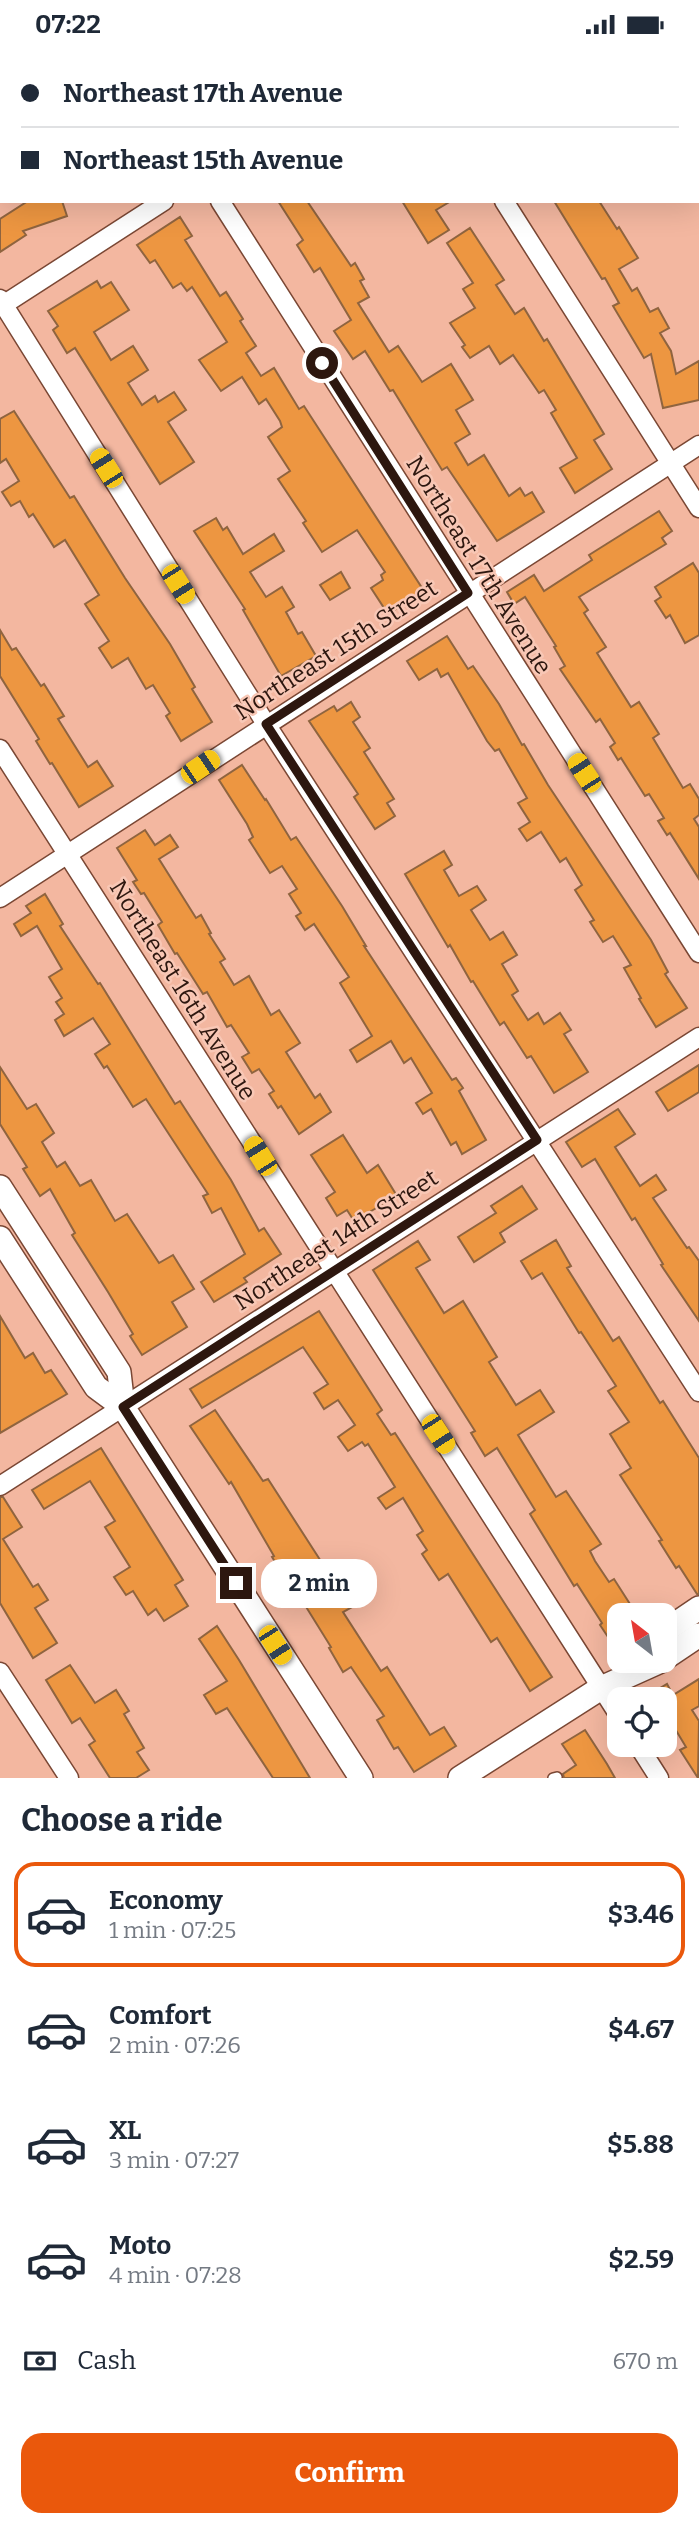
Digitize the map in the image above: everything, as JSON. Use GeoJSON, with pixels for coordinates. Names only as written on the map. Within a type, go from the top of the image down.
{"type":"FeatureCollection","features":[{"type":"Feature","properties":{"kind":"street"},"geometry":{"type":"LineString","coordinates":[[161,203],[1,304],[266,724],[699,1392]]}},
{"type":"Feature","properties":{"kind":"street","name":"Northeast 17th Avenue"},"geometry":{"type":"LineString","coordinates":[[221,203],[699,953]]}},
{"type":"Feature","properties":{"kind":"street"},"geometry":{"type":"LineString","coordinates":[[505,203],[699,508]]}},
{"type":"Feature","properties":{"kind":"street","name":"Northeast 15th Street"},"geometry":{"type":"LineString","coordinates":[[0,898],[699,445]]}},
{"type":"Feature","properties":{"kind":"street","name":"Northeast 16th Avenue"},"geometry":{"type":"LineString","coordinates":[[0,749],[607,1697]]}},
{"type":"Feature","properties":{"kind":"street","name":"Northeast 14th Street"},"geometry":{"type":"LineString","coordinates":[[0,1486],[699,1037]]}},
{"type":"Feature","properties":{"kind":"street"},"geometry":{"type":"LineString","coordinates":[[0,1188],[119,1372],[123,1407]]}},
{"type":"Feature","properties":{"kind":"street"},"geometry":{"type":"LineString","coordinates":[[2,1247],[96,1387],[123,1407],[360,1778]]}},
{"type":"Feature","properties":{"kind":"street"},"geometry":{"type":"LineString","coordinates":[[677,1623],[699,1608]]}},
{"type":"Feature","properties":{"kind":"street"},"geometry":{"type":"LineString","coordinates":[[677,1650],[699,1635]]}},
{"type":"Feature","properties":{"kind":"street"},"geometry":{"type":"LineString","coordinates":[[0,1672],[69,1778]]}},
{"type":"Feature","properties":{"kind":"street"},"geometry":{"type":"LineString","coordinates":[[601,1688],[613,1673]]}},
{"type":"Feature","properties":{"kind":"street"},"geometry":{"type":"LineString","coordinates":[[460,1778],[483,1768],[601,1688],[634,1673]]}},
{"type":"Feature","properties":{"kind":"street"},"geometry":{"type":"LineString","coordinates":[[646,1757],[659,1778]]}},
{"type":"Feature","properties":{"kind":"building"},"geometry":{"type":"Polygon","coordinates":[[[25,203],[63,203],[67,216],[23,231],[26,235],[0,252],[0,219],[25,203]]]}},
{"type":"Feature","properties":{"kind":"building"},"geometry":{"type":"Polygon","coordinates":[[[279,203],[308,203],[351,266],[355,263],[364,279],[360,281],[369,297],[358,303],[389,352],[398,346],[422,382],[451,364],[473,400],[456,410],[470,434],[455,443],[468,465],[484,455],[509,496],[520,488],[525,496],[532,492],[544,512],[497,541],[447,467],[442,470],[393,390],[390,391],[365,351],[353,359],[334,331],[351,320],[320,268],[314,272],[297,245],[303,240],[279,203]]]}},
{"type":"Feature","properties":{"kind":"building"},"geometry":{"type":"Polygon","coordinates":[[[403,203],[448,203],[436,210],[449,230],[428,243],[403,203]]]}},
{"type":"Feature","properties":{"kind":"building"},"geometry":{"type":"Polygon","coordinates":[[[555,203],[600,203],[617,229],[619,227],[638,258],[619,269],[632,291],[637,288],[650,312],[658,308],[669,328],[660,333],[671,351],[676,374],[699,361],[699,400],[663,408],[651,354],[644,358],[613,306],[619,303],[605,278],[602,279],[555,203]]]}},
{"type":"Feature","properties":{"kind":"building"},"geometry":{"type":"Polygon","coordinates":[[[180,217],[192,236],[185,240],[220,296],[226,292],[243,319],[240,321],[256,346],[246,353],[261,376],[274,368],[299,409],[304,406],[424,591],[388,614],[371,588],[383,580],[381,575],[385,572],[357,530],[322,552],[303,523],[306,521],[278,479],[290,471],[268,437],[282,427],[266,399],[259,404],[242,377],[221,391],[199,360],[227,342],[192,287],[187,291],[181,283],[173,288],[155,260],[150,263],[137,245],[180,217]]]}},
{"type":"Feature","properties":{"kind":"building"},"geometry":{"type":"Polygon","coordinates":[[[470,228],[504,280],[496,285],[515,314],[524,308],[544,341],[547,339],[604,434],[594,440],[612,469],[575,493],[560,468],[577,458],[551,413],[556,410],[544,390],[539,393],[513,355],[500,364],[489,346],[470,358],[462,347],[465,345],[450,323],[475,308],[463,289],[473,283],[447,243],[470,228]]]}},
{"type":"Feature","properties":{"kind":"building"},"geometry":{"type":"Polygon","coordinates":[[[97,281],[101,288],[111,282],[129,310],[94,332],[111,360],[133,346],[148,370],[128,383],[142,405],[155,396],[158,402],[174,392],[186,410],[168,422],[194,462],[160,484],[75,348],[67,353],[53,330],[58,326],[48,311],[97,281]]]}},
{"type":"Feature","properties":{"kind":"building"},"geometry":{"type":"Polygon","coordinates":[[[14,411],[70,498],[74,496],[195,687],[192,689],[212,722],[181,741],[166,716],[170,713],[153,685],[146,689],[128,658],[112,668],[99,648],[109,641],[85,604],[99,595],[65,540],[54,547],[33,514],[29,517],[20,501],[11,506],[2,492],[19,481],[6,459],[0,463],[0,419],[14,411]]]}},
{"type":"Feature","properties":{"kind":"building"},"geometry":{"type":"Polygon","coordinates":[[[659,511],[672,531],[662,538],[666,544],[579,597],[588,610],[584,613],[606,647],[597,653],[631,707],[639,702],[659,734],[653,738],[683,788],[690,784],[699,799],[699,815],[694,819],[699,827],[699,879],[670,833],[667,835],[658,821],[664,818],[649,794],[645,796],[621,758],[618,760],[610,747],[615,743],[600,719],[596,722],[560,669],[565,666],[554,647],[556,646],[525,597],[514,604],[507,592],[534,575],[544,591],[592,560],[589,555],[659,511]]]}},
{"type":"Feature","properties":{"kind":"building"},"geometry":{"type":"Polygon","coordinates":[[[216,518],[223,530],[227,527],[243,554],[274,534],[284,551],[250,572],[266,597],[282,587],[294,607],[286,612],[298,634],[302,632],[316,656],[281,676],[243,610],[245,609],[194,531],[216,518]]]}},
{"type":"Feature","properties":{"kind":"building"},"geometry":{"type":"Polygon","coordinates":[[[693,563],[699,573],[699,635],[685,643],[670,615],[666,618],[655,601],[661,597],[655,587],[693,563]]]}},
{"type":"Feature","properties":{"kind":"building"},"geometry":{"type":"Polygon","coordinates":[[[341,572],[350,588],[330,600],[320,585],[341,572]]]}},
{"type":"Feature","properties":{"kind":"building"},"geometry":{"type":"Polygon","coordinates":[[[0,630],[12,650],[16,648],[41,686],[44,684],[64,716],[58,719],[88,767],[97,761],[113,786],[79,807],[36,741],[39,739],[0,676],[0,630]]]}},
{"type":"Feature","properties":{"kind":"building"},"geometry":{"type":"Polygon","coordinates":[[[447,636],[468,669],[473,666],[499,704],[522,745],[524,744],[548,785],[651,940],[668,972],[665,974],[687,1008],[656,1027],[624,968],[631,965],[613,936],[603,942],[590,922],[594,920],[575,890],[582,885],[566,858],[560,862],[541,832],[527,841],[519,829],[530,822],[518,803],[527,798],[499,749],[495,751],[487,741],[448,673],[441,677],[437,669],[419,680],[407,661],[447,636]]]}},
{"type":"Feature","properties":{"kind":"building"},"geometry":{"type":"Polygon","coordinates":[[[351,702],[360,717],[353,722],[370,748],[364,752],[394,799],[387,803],[395,816],[375,829],[354,797],[358,794],[309,721],[334,706],[337,711],[351,702]]]}},
{"type":"Feature","properties":{"kind":"building"},"geometry":{"type":"Polygon","coordinates":[[[242,765],[291,840],[296,837],[342,906],[364,946],[452,1080],[456,1078],[463,1088],[459,1091],[486,1140],[462,1154],[456,1142],[451,1145],[431,1109],[423,1114],[416,1103],[432,1093],[411,1058],[404,1063],[391,1041],[357,1062],[350,1050],[372,1036],[340,983],[349,977],[314,924],[305,930],[296,916],[301,913],[289,894],[297,889],[282,866],[270,873],[249,840],[253,837],[247,824],[219,780],[242,765]]]}},
{"type":"Feature","properties":{"kind":"building"},"geometry":{"type":"Polygon","coordinates":[[[145,830],[155,845],[170,835],[178,847],[159,859],[196,918],[201,915],[225,959],[220,962],[234,985],[249,976],[271,1015],[279,1010],[300,1043],[286,1052],[315,1098],[320,1094],[331,1112],[299,1134],[281,1106],[278,1108],[269,1094],[274,1091],[259,1069],[252,1073],[242,1057],[249,1053],[231,1025],[227,1027],[207,992],[203,994],[177,953],[175,954],[158,925],[162,922],[144,893],[141,894],[133,882],[137,880],[117,848],[145,830]]]}},
{"type":"Feature","properties":{"kind":"building"},"geometry":{"type":"Polygon","coordinates":[[[444,851],[452,865],[444,870],[459,896],[477,886],[486,900],[471,910],[490,940],[503,932],[517,955],[502,964],[518,991],[512,995],[528,1020],[538,1013],[544,1024],[560,1013],[571,1030],[564,1034],[588,1072],[554,1093],[531,1056],[527,1058],[504,1022],[500,1025],[450,945],[448,947],[405,874],[444,851]]]}},
{"type":"Feature","properties":{"kind":"building"},"geometry":{"type":"Polygon","coordinates":[[[45,894],[63,924],[60,926],[98,984],[100,983],[175,1104],[180,1101],[231,1180],[259,1231],[264,1228],[281,1254],[244,1278],[247,1282],[214,1302],[201,1282],[245,1254],[221,1208],[212,1213],[203,1196],[208,1194],[146,1099],[133,1107],[107,1066],[104,1068],[95,1054],[110,1044],[93,1018],[64,1036],[55,1020],[64,1014],[56,1002],[62,998],[49,977],[62,969],[37,926],[21,936],[14,924],[31,913],[26,906],[45,894]]]}},
{"type":"Feature","properties":{"kind":"building"},"geometry":{"type":"Polygon","coordinates":[[[699,1065],[699,1092],[668,1111],[656,1092],[699,1065]]]}},
{"type":"Feature","properties":{"kind":"building"},"geometry":{"type":"Polygon","coordinates":[[[0,1067],[27,1109],[36,1104],[54,1133],[42,1142],[57,1167],[65,1162],[80,1186],[91,1180],[115,1221],[127,1214],[159,1263],[173,1255],[194,1289],[172,1302],[187,1327],[142,1355],[130,1336],[133,1334],[72,1235],[75,1233],[50,1189],[40,1196],[23,1169],[27,1167],[0,1124],[0,1067]]]}},
{"type":"Feature","properties":{"kind":"building"},"geometry":{"type":"Polygon","coordinates":[[[618,1109],[635,1134],[615,1147],[640,1186],[656,1175],[666,1190],[653,1198],[699,1261],[699,1321],[595,1159],[582,1167],[566,1142],[618,1109]]]}},
{"type":"Feature","properties":{"kind":"building"},"geometry":{"type":"Polygon","coordinates":[[[343,1135],[367,1173],[378,1165],[397,1196],[354,1221],[347,1210],[337,1216],[326,1198],[335,1192],[311,1155],[343,1135]]]}},
{"type":"Feature","properties":{"kind":"building"},"geometry":{"type":"Polygon","coordinates":[[[522,1186],[537,1209],[500,1233],[505,1242],[474,1262],[458,1237],[496,1213],[491,1206],[522,1186]]]}},
{"type":"Feature","properties":{"kind":"building"},"geometry":{"type":"Polygon","coordinates":[[[556,1240],[571,1266],[567,1268],[613,1341],[619,1337],[660,1403],[663,1401],[699,1458],[699,1594],[679,1566],[676,1568],[659,1541],[662,1540],[620,1475],[631,1468],[610,1434],[629,1422],[608,1391],[616,1386],[542,1273],[532,1279],[521,1261],[556,1240]]]}},
{"type":"Feature","properties":{"kind":"building"},"geometry":{"type":"Polygon","coordinates":[[[418,1241],[430,1260],[416,1268],[444,1313],[463,1301],[497,1357],[489,1362],[516,1405],[540,1390],[554,1412],[518,1435],[556,1497],[566,1491],[601,1544],[590,1551],[595,1561],[609,1582],[614,1579],[629,1603],[607,1603],[607,1636],[600,1625],[602,1623],[577,1584],[574,1586],[530,1514],[535,1510],[497,1448],[485,1456],[471,1433],[475,1431],[373,1270],[418,1241]]]}},
{"type":"Feature","properties":{"kind":"building"},"geometry":{"type":"Polygon","coordinates":[[[319,1311],[382,1410],[377,1414],[391,1435],[395,1433],[552,1677],[530,1691],[497,1638],[491,1642],[448,1574],[439,1580],[422,1554],[427,1550],[417,1535],[423,1531],[403,1498],[386,1509],[378,1498],[395,1487],[368,1444],[365,1446],[362,1442],[348,1451],[338,1437],[355,1425],[338,1400],[324,1409],[314,1393],[328,1384],[303,1347],[202,1408],[190,1389],[319,1311]]]}},
{"type":"Feature","properties":{"kind":"building"},"geometry":{"type":"Polygon","coordinates":[[[0,1316],[25,1358],[33,1353],[45,1373],[51,1370],[67,1394],[0,1433],[0,1316]]]}},
{"type":"Feature","properties":{"kind":"building"},"geometry":{"type":"Polygon","coordinates":[[[215,1410],[263,1481],[268,1479],[333,1580],[338,1577],[356,1605],[343,1612],[381,1671],[387,1667],[430,1735],[444,1727],[456,1746],[414,1772],[398,1747],[394,1749],[377,1720],[384,1716],[351,1667],[343,1672],[329,1648],[331,1647],[272,1557],[274,1556],[231,1482],[229,1484],[190,1426],[215,1410]]]}},
{"type":"Feature","properties":{"kind":"building"},"geometry":{"type":"Polygon","coordinates":[[[101,1448],[183,1580],[175,1585],[188,1606],[164,1621],[156,1609],[148,1615],[133,1591],[126,1595],[114,1577],[130,1567],[105,1527],[115,1521],[90,1481],[44,1509],[32,1490],[101,1448]]]}},
{"type":"Feature","properties":{"kind":"building"},"geometry":{"type":"Polygon","coordinates":[[[0,1497],[3,1497],[22,1527],[3,1539],[33,1587],[38,1584],[48,1600],[35,1608],[57,1643],[33,1658],[0,1603],[0,1497]]]}},
{"type":"Feature","properties":{"kind":"building"},"geometry":{"type":"Polygon","coordinates":[[[217,1626],[310,1778],[273,1778],[227,1708],[216,1714],[204,1695],[227,1681],[199,1639],[217,1626]]]}},
{"type":"Feature","properties":{"kind":"building"},"geometry":{"type":"Polygon","coordinates":[[[70,1665],[95,1703],[116,1690],[129,1711],[124,1714],[144,1748],[137,1752],[149,1770],[136,1778],[110,1778],[89,1745],[95,1741],[80,1718],[72,1723],[46,1680],[70,1665]]]}},
{"type":"Feature","properties":{"kind":"building"},"geometry":{"type":"Polygon","coordinates":[[[699,1679],[699,1706],[692,1710],[699,1721],[698,1778],[680,1750],[686,1747],[677,1732],[677,1693],[699,1679]]]}},
{"type":"Feature","properties":{"kind":"building"},"geometry":{"type":"Polygon","coordinates":[[[585,1730],[615,1778],[564,1778],[563,1774],[576,1765],[562,1744],[585,1730]]]}},
{"type":"Feature","properties":{"kind":"route"},"geometry":{"type":"LineString","coordinates":[[236,1583],[123,1407],[537,1140],[266,724],[468,593],[322,363]]}}]}
